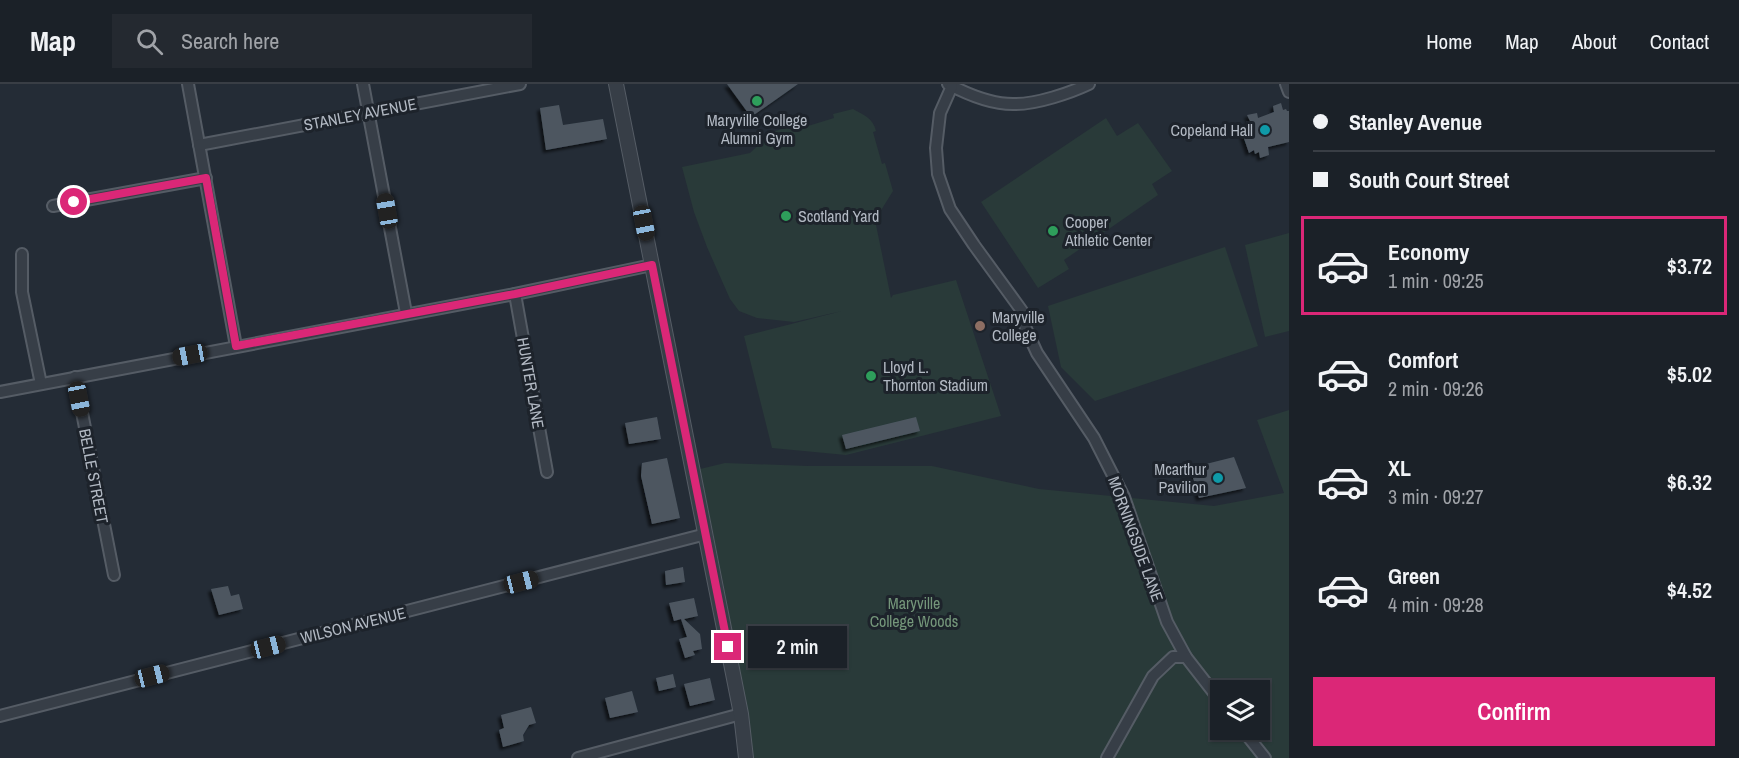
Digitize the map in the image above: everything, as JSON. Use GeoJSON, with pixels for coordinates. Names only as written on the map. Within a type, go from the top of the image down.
{"type":"FeatureCollection","features":[{"type":"Feature","properties":{"kind":"street"},"geometry":{"type":"LineString","coordinates":[[188,84],[236,346]]}},
{"type":"Feature","properties":{"kind":"street"},"geometry":{"type":"LineString","coordinates":[[363,84],[406,313]]}},
{"type":"Feature","properties":{"kind":"street","name":"STANLEY AVENUE"},"geometry":{"type":"LineString","coordinates":[[199,145],[368,111],[520,84]]}},
{"type":"Feature","properties":{"kind":"street"},"geometry":{"type":"LineString","coordinates":[[616,84],[741,714],[746,758]]}},
{"type":"Feature","properties":{"kind":"street"},"geometry":{"type":"LineString","coordinates":[[950,85],[972,96],[1016,104],[1060,95],[1089,84]]}},
{"type":"Feature","properties":{"kind":"street"},"geometry":{"type":"LineString","coordinates":[[1286,84],[1289,92]]}},
{"type":"Feature","properties":{"kind":"street","name":"MORNINGSIDE LANE"},"geometry":{"type":"LineString","coordinates":[[950,85],[940,113],[936,148],[939,174],[950,209],[1022,311],[1026,329],[1036,353],[1094,438],[1124,497],[1167,622],[1186,657],[1210,688]]}},
{"type":"Feature","properties":{"kind":"street"},"geometry":{"type":"LineString","coordinates":[[53,206],[206,178]]}},
{"type":"Feature","properties":{"kind":"street"},"geometry":{"type":"LineString","coordinates":[[22,254],[22,292],[41,384]]}},
{"type":"Feature","properties":{"kind":"street"},"geometry":{"type":"LineString","coordinates":[[0,392],[515,294],[652,265]]}},
{"type":"Feature","properties":{"kind":"street","name":"HUNTER LANE"},"geometry":{"type":"LineString","coordinates":[[515,294],[547,472]]}},
{"type":"Feature","properties":{"kind":"street","name":"BELLE STREET"},"geometry":{"type":"LineString","coordinates":[[75,377],[114,575]]}},
{"type":"Feature","properties":{"kind":"street","name":"WILSON AVENUE"},"geometry":{"type":"LineString","coordinates":[[0,716],[706,534]]}},
{"type":"Feature","properties":{"kind":"street"},"geometry":{"type":"LineString","coordinates":[[1107,758],[1153,676],[1173,657],[1186,657]]}},
{"type":"Feature","properties":{"kind":"street"},"geometry":{"type":"LineString","coordinates":[[578,758],[741,714]]}},
{"type":"Feature","properties":{"kind":"street"},"geometry":{"type":"LineString","coordinates":[[1251,740],[1265,758]]}},
{"type":"Feature","properties":{"kind":"green space"},"geometry":{"type":"Polygon","coordinates":[[[853,109],[867,117],[875,127],[876,131],[873,132],[882,164],[885,163],[893,191],[875,220],[891,298],[893,295],[956,280],[1001,416],[846,455],[772,448],[744,336],[842,311],[794,322],[757,318],[739,311],[730,299],[707,247],[694,212],[682,167],[750,153],[772,132],[806,122],[808,126],[834,118],[833,114],[853,109]]]}},
{"type":"Feature","properties":{"kind":"green space","name":"Cooper Athletic Center"},"geometry":{"type":"Polygon","coordinates":[[[1106,118],[1117,136],[1138,123],[1172,171],[1152,184],[1158,195],[1064,260],[1069,269],[1038,288],[981,202],[1106,118]]]}},
{"type":"Feature","properties":{"kind":"green space"},"geometry":{"type":"Polygon","coordinates":[[[1289,233],[1289,331],[1265,337],[1245,245],[1289,233]]]}},
{"type":"Feature","properties":{"kind":"green space"},"geometry":{"type":"Polygon","coordinates":[[[1225,247],[1258,346],[1095,401],[1061,367],[1048,306],[1225,247]]]}},
{"type":"Feature","properties":{"kind":"green space","name":"Maryville College Woods"},"geometry":{"type":"Polygon","coordinates":[[[1289,410],[1289,758],[753,758],[727,602],[700,469],[725,463],[932,466],[1039,489],[1214,506],[1284,493],[1257,420],[1289,410]]]}},
{"type":"Feature","properties":{"kind":"building","name":"Maryville College Alumni Gym"},"geometry":{"type":"Polygon","coordinates":[[[727,84],[798,84],[751,117],[727,84]]]}},
{"type":"Feature","properties":{"kind":"building","name":"Copeland Hall"},"geometry":{"type":"Polygon","coordinates":[[[1281,103],[1283,110],[1289,111],[1289,142],[1268,147],[1269,155],[1260,158],[1259,152],[1255,154],[1254,150],[1249,153],[1240,127],[1247,126],[1246,122],[1250,121],[1247,115],[1257,113],[1258,118],[1274,112],[1273,106],[1281,103]]]}},
{"type":"Feature","properties":{"kind":"building"},"geometry":{"type":"Polygon","coordinates":[[[559,105],[563,125],[603,119],[607,139],[546,150],[540,108],[559,105]]]}},
{"type":"Feature","properties":{"kind":"building"},"geometry":{"type":"Polygon","coordinates":[[[657,417],[661,439],[629,444],[625,423],[657,417]]]}},
{"type":"Feature","properties":{"kind":"building"},"geometry":{"type":"Polygon","coordinates":[[[916,417],[920,431],[846,449],[842,435],[916,417]]]}},
{"type":"Feature","properties":{"kind":"building","name":"Mcarthur Pavilion"},"geometry":{"type":"Polygon","coordinates":[[[1234,457],[1246,488],[1199,498],[1190,468],[1234,457]]]}},
{"type":"Feature","properties":{"kind":"building"},"geometry":{"type":"Polygon","coordinates":[[[667,458],[680,518],[652,524],[641,476],[642,463],[667,458]]]}},
{"type":"Feature","properties":{"kind":"building"},"geometry":{"type":"Polygon","coordinates":[[[683,567],[685,582],[666,585],[665,571],[683,567]]]}},
{"type":"Feature","properties":{"kind":"building"},"geometry":{"type":"Polygon","coordinates":[[[228,586],[231,596],[239,594],[243,609],[219,615],[211,589],[228,586]]]}},
{"type":"Feature","properties":{"kind":"building"},"geometry":{"type":"Polygon","coordinates":[[[694,598],[698,616],[684,619],[700,634],[702,649],[693,651],[695,655],[685,658],[679,639],[687,637],[681,619],[674,621],[669,603],[694,598]]]}},
{"type":"Feature","properties":{"kind":"building"},"geometry":{"type":"Polygon","coordinates":[[[673,674],[676,687],[659,691],[656,678],[673,674]]]}},
{"type":"Feature","properties":{"kind":"building"},"geometry":{"type":"Polygon","coordinates":[[[710,678],[715,700],[690,706],[684,684],[710,678]]]}},
{"type":"Feature","properties":{"kind":"building"},"geometry":{"type":"Polygon","coordinates":[[[632,691],[638,712],[610,718],[605,698],[632,691]]]}},
{"type":"Feature","properties":{"kind":"building"},"geometry":{"type":"Polygon","coordinates":[[[531,707],[536,723],[529,725],[523,735],[524,741],[503,747],[499,730],[504,728],[501,715],[531,707]]]}},
{"type":"Feature","properties":{"kind":"place","name":"Maryville College Alumni Gym"},"geometry":{"type":"Point","coordinates":[757,101]}},
{"type":"Feature","properties":{"kind":"place","name":"Copeland Hall"},"geometry":{"type":"Point","coordinates":[1265,130]}},
{"type":"Feature","properties":{"kind":"place","name":"Scotland Yard"},"geometry":{"type":"Point","coordinates":[786,216]}},
{"type":"Feature","properties":{"kind":"place","name":"Cooper Athletic Center"},"geometry":{"type":"Point","coordinates":[1053,231]}},
{"type":"Feature","properties":{"kind":"place","name":"Maryville College"},"geometry":{"type":"Point","coordinates":[980,326]}},
{"type":"Feature","properties":{"kind":"place","name":"Lloyd L. Thornton Stadium"},"geometry":{"type":"Point","coordinates":[871,376]}},
{"type":"Feature","properties":{"kind":"place","name":"Mcarthur Pavilion"},"geometry":{"type":"Point","coordinates":[1218,478]}},
{"type":"Feature","properties":{"kind":"route"},"geometry":{"type":"LineString","coordinates":[[74,202],[206,178],[236,346],[515,294],[652,265],[728,647]]}}]}
